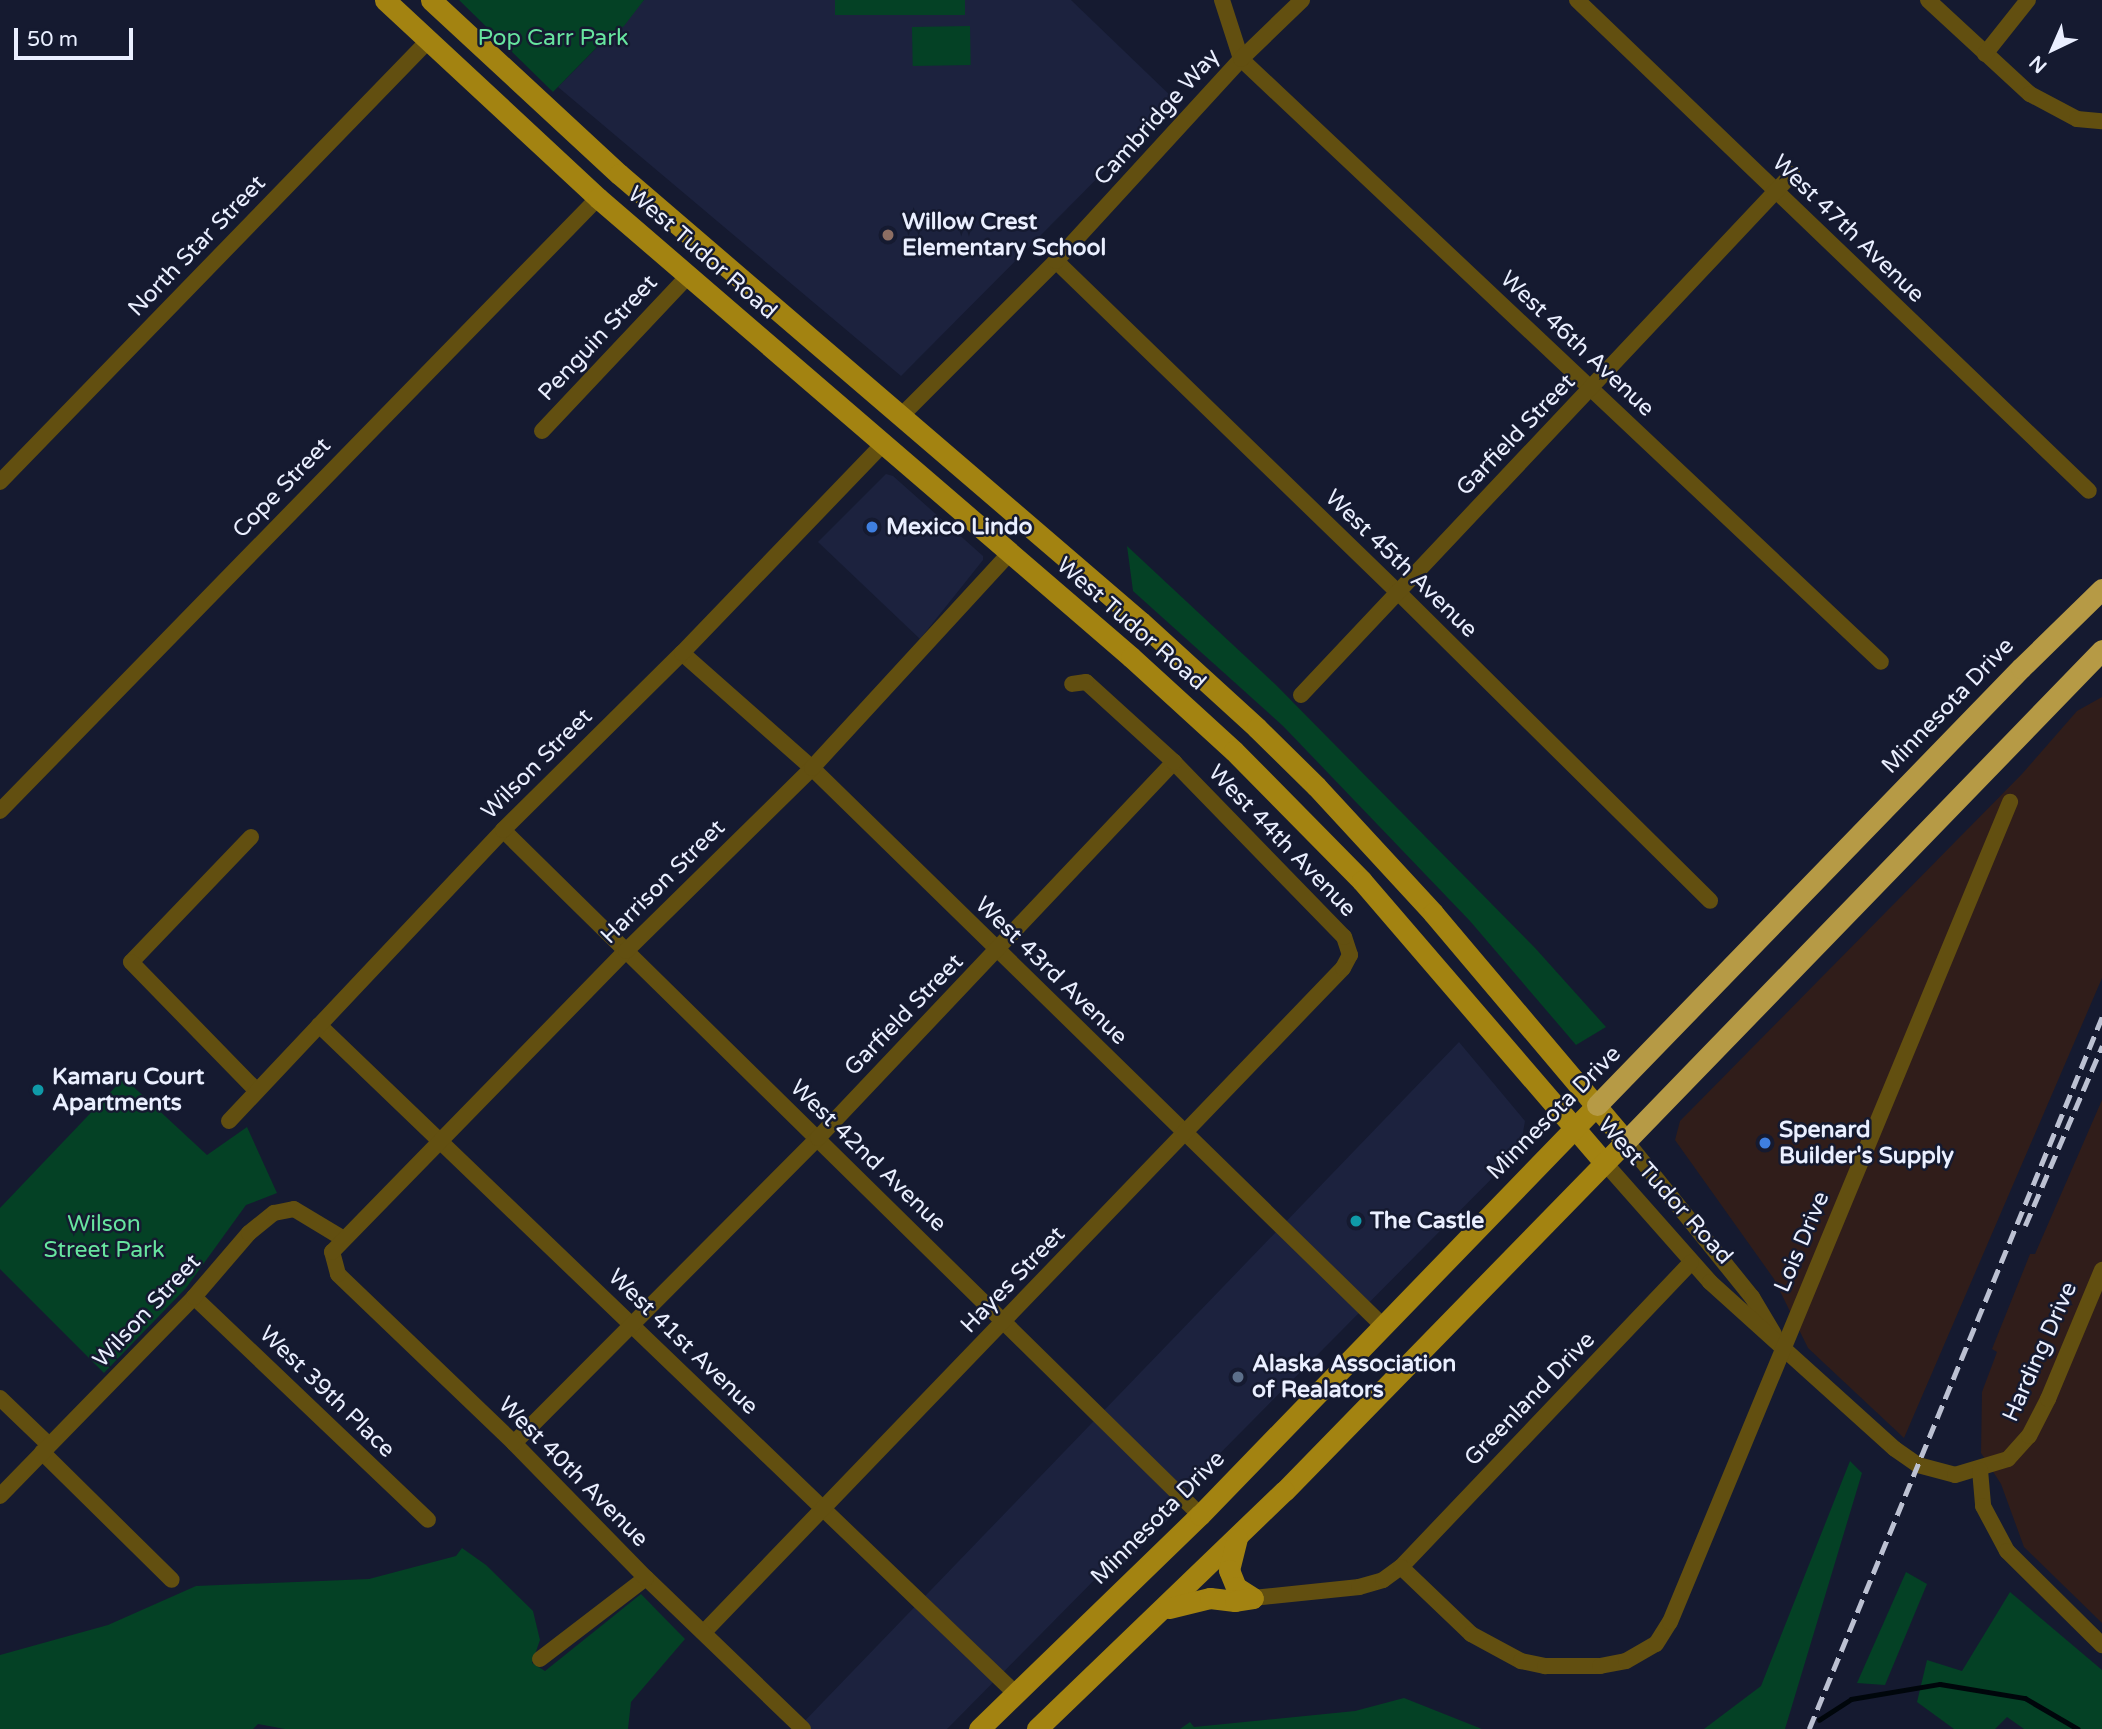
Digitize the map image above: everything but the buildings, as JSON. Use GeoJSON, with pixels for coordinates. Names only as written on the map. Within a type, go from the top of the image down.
{"type":"FeatureCollection","features":[{"type":"Feature","properties":{"kind":"highway","name":"Minnesota Drive"},"geometry":{"type":"LineString","coordinates":[[1597,1105],[2011,678],[2102,589]]}},
{"type":"Feature","properties":{"kind":"highway"},"geometry":{"type":"LineString","coordinates":[[1626,1141],[2102,650]]}},
{"type":"Feature","properties":{"kind":"main road","name":"West Tudor Road"},"geometry":{"type":"LineString","coordinates":[[385,0],[598,198],[1141,665],[1280,796],[1362,881],[1604,1162]]}},
{"type":"Feature","properties":{"kind":"main road","name":"West Tudor Road"},"geometry":{"type":"LineString","coordinates":[[431,0],[619,174],[1215,688],[1317,786],[1433,913],[1626,1141]]}},
{"type":"Feature","properties":{"kind":"main road"},"geometry":{"type":"LineString","coordinates":[[757,336],[780,335],[799,345],[882,415],[900,417]]}},
{"type":"Feature","properties":{"kind":"main road"},"geometry":{"type":"LineString","coordinates":[[883,444],[899,437],[933,456],[1008,521],[1026,524]]}},
{"type":"Feature","properties":{"kind":"main road","name":"Minnesota Drive"},"geometry":{"type":"LineString","coordinates":[[979,1729],[1200,1515],[1597,1105]]}},
{"type":"Feature","properties":{"kind":"main road"},"geometry":{"type":"LineString","coordinates":[[1037,1729],[1237,1538],[1626,1141]]}},
{"type":"Feature","properties":{"kind":"main road"},"geometry":{"type":"LineString","coordinates":[[1237,1538],[1229,1570],[1231,1580],[1236,1587],[1253,1598]]}},
{"type":"Feature","properties":{"kind":"main road"},"geometry":{"type":"LineString","coordinates":[[1165,1609],[1210,1598],[1235,1601],[1253,1598]]}},
{"type":"Feature","properties":{"kind":"street"},"geometry":{"type":"LineString","coordinates":[[1222,0],[1241,59]]}},
{"type":"Feature","properties":{"kind":"street","name":"Cambridge Way"},"geometry":{"type":"LineString","coordinates":[[900,417],[1056,261],[1241,59],[1302,0]]}},
{"type":"Feature","properties":{"kind":"street","name":"West 47th Avenue"},"geometry":{"type":"LineString","coordinates":[[1577,0],[2089,491]]}},
{"type":"Feature","properties":{"kind":"street"},"geometry":{"type":"LineString","coordinates":[[1928,0],[2030,94],[2077,119],[2102,121]]}},
{"type":"Feature","properties":{"kind":"street"},"geometry":{"type":"LineString","coordinates":[[1985,54],[2028,0]]}},
{"type":"Feature","properties":{"kind":"street","name":"North Star Street"},"geometry":{"type":"LineString","coordinates":[[0,482],[428,41]]}},
{"type":"Feature","properties":{"kind":"street","name":"West 46th Avenue"},"geometry":{"type":"LineString","coordinates":[[1241,59],[1881,662]]}},
{"type":"Feature","properties":{"kind":"street","name":"Garfield Street"},"geometry":{"type":"LineString","coordinates":[[1301,695],[1793,174]]}},
{"type":"Feature","properties":{"kind":"street","name":"Cope Street"},"geometry":{"type":"LineString","coordinates":[[0,811],[598,198]]}},
{"type":"Feature","properties":{"kind":"street","name":"West 45th Avenue"},"geometry":{"type":"LineString","coordinates":[[1056,261],[1398,592],[1710,901]]}},
{"type":"Feature","properties":{"kind":"street","name":"Penguin Street"},"geometry":{"type":"LineString","coordinates":[[542,431],[688,276]]}},
{"type":"Feature","properties":{"kind":"street","name":"Wilson Street"},"geometry":{"type":"LineString","coordinates":[[229,1121],[503,830],[682,653],[883,444]]}},
{"type":"Feature","properties":{"kind":"street","name":"Harrison Street"},"geometry":{"type":"LineString","coordinates":[[342,1238],[440,1142],[626,951],[812,768],[1010,553]]}},
{"type":"Feature","properties":{"kind":"street","name":"West 43rd Avenue"},"geometry":{"type":"LineString","coordinates":[[682,653],[812,768],[1383,1326]]}},
{"type":"Feature","properties":{"kind":"street","name":"West 44th Avenue"},"geometry":{"type":"LineString","coordinates":[[1072,684],[1086,682],[1174,762],[1344,937],[1350,955]]}},
{"type":"Feature","properties":{"kind":"street","name":"Garfield Street"},"geometry":{"type":"LineString","coordinates":[[514,1443],[818,1138],[1174,762]]}},
{"type":"Feature","properties":{"kind":"street","name":"Lois Drive"},"geometry":{"type":"LineString","coordinates":[[1401,1567],[1471,1634],[1521,1661],[1572,1667],[1626,1661],[1656,1644],[1670,1622],[2010,802]]}},
{"type":"Feature","properties":{"kind":"street","name":"West 42nd Avenue"},"geometry":{"type":"LineString","coordinates":[[503,830],[1200,1515]]}},
{"type":"Feature","properties":{"kind":"street"},"geometry":{"type":"LineString","coordinates":[[251,837],[131,962],[256,1090]]}},
{"type":"Feature","properties":{"kind":"street","name":"Hayes Street"},"geometry":{"type":"LineString","coordinates":[[705,1632],[1343,968],[1350,955]]}},
{"type":"Feature","properties":{"kind":"street","name":"West 41st Avenue"},"geometry":{"type":"LineString","coordinates":[[319,1025],[1015,1693]]}},
{"type":"Feature","properties":{"kind":"street","name":"West Tudor Road"},"geometry":{"type":"LineString","coordinates":[[1626,1141],[1752,1297],[1783,1348]]}},
{"type":"Feature","properties":{"kind":"street","name":"West Tudor Road"},"geometry":{"type":"LineString","coordinates":[[1604,1162],[1691,1263],[1895,1448],[1918,1465],[1955,1475],[1980,1470]]}},
{"type":"Feature","properties":{"kind":"street","name":"Wilson Street"},"geometry":{"type":"LineString","coordinates":[[0,1496],[194,1297],[249,1233],[274,1213],[294,1209],[342,1238]]}},
{"type":"Feature","properties":{"kind":"street","name":"West 40th Avenue"},"geometry":{"type":"LineString","coordinates":[[342,1238],[332,1252],[338,1274],[514,1443],[646,1578],[803,1729]]}},
{"type":"Feature","properties":{"kind":"street","name":"Greenland Drive"},"geometry":{"type":"LineString","coordinates":[[1253,1598],[1359,1587],[1383,1580],[1401,1567],[1691,1263]]}},
{"type":"Feature","properties":{"kind":"street","name":"Harding Drive"},"geometry":{"type":"LineString","coordinates":[[1980,1470],[2008,1459],[2029,1436],[2049,1399],[2102,1270]]}},
{"type":"Feature","properties":{"kind":"street","name":"West 39th Place"},"geometry":{"type":"LineString","coordinates":[[194,1297],[428,1520]]}},
{"type":"Feature","properties":{"kind":"street"},"geometry":{"type":"LineString","coordinates":[[0,1398],[172,1580]]}},
{"type":"Feature","properties":{"kind":"street"},"geometry":{"type":"LineString","coordinates":[[1980,1470],[1983,1506],[2007,1551],[2102,1645]]}},
{"type":"Feature","properties":{"kind":"street"},"geometry":{"type":"LineString","coordinates":[[540,1659],[646,1578]]}},
{"type":"Feature","properties":{"kind":"shaded area","name":"Willow Crest Elementary School"},"geometry":{"type":"Polygon","coordinates":[[[644,0],[1071,0],[1175,100],[901,376],[558,87],[644,0]]]}},
{"type":"Feature","properties":{"kind":"shaded area"},"geometry":{"type":"Polygon","coordinates":[[[886,474],[893,476],[983,556],[983,560],[920,639],[818,542],[886,474]]]}},
{"type":"Feature","properties":{"kind":"shaded area"},"geometry":{"type":"Polygon","coordinates":[[[2102,697],[2102,978],[1904,1438],[1808,1348],[1774,1279],[1675,1140],[1680,1121],[2022,774],[2077,711],[2102,697]]]}},
{"type":"Feature","properties":{"kind":"shaded area"},"geometry":{"type":"Polygon","coordinates":[[[1459,1042],[1525,1121],[1520,1150],[1170,1504],[1176,1512],[1124,1564],[1117,1557],[947,1729],[797,1729],[1459,1042]]]}},
{"type":"Feature","properties":{"kind":"shaded area"},"geometry":{"type":"Polygon","coordinates":[[[2102,1100],[2102,1623],[2024,1547],[2001,1484],[1981,1453],[1982,1392],[1997,1352],[1992,1349],[2030,1254],[2035,1254],[2102,1100]]]}},
{"type":"Feature","properties":{"kind":"green space","name":"Pop Carr Park"},"geometry":{"type":"Polygon","coordinates":[[[459,0],[644,0],[624,26],[600,44],[553,92],[459,0]]]}},
{"type":"Feature","properties":{"kind":"green space"},"geometry":{"type":"Polygon","coordinates":[[[835,0],[965,0],[965,15],[835,15],[835,0]]]}},
{"type":"Feature","properties":{"kind":"green space"},"geometry":{"type":"Polygon","coordinates":[[[970,26],[971,65],[913,66],[912,27],[970,26]]]}},
{"type":"Feature","properties":{"kind":"green space"},"geometry":{"type":"Polygon","coordinates":[[[1127,546],[1276,685],[1536,949],[1606,1027],[1576,1045],[1470,921],[1283,726],[1133,591],[1127,546]]]}},
{"type":"Feature","properties":{"kind":"green space","name":"Wilson Street Park"},"geometry":{"type":"Polygon","coordinates":[[[124,1078],[207,1155],[247,1127],[277,1193],[246,1205],[186,1288],[104,1373],[0,1269],[0,1208],[124,1078]]]}},
{"type":"Feature","properties":{"kind":"green space"},"geometry":{"type":"Polygon","coordinates":[[[1850,1461],[1862,1473],[1785,1729],[1704,1729],[1761,1686],[1850,1461]]]}},
{"type":"Feature","properties":{"kind":"green space"},"geometry":{"type":"Polygon","coordinates":[[[462,1548],[486,1565],[533,1611],[540,1640],[532,1663],[545,1671],[641,1594],[685,1639],[631,1702],[628,1729],[285,1729],[258,1724],[253,1729],[0,1729],[0,1655],[108,1625],[196,1586],[369,1579],[456,1556],[462,1548]]]}},
{"type":"Feature","properties":{"kind":"green space"},"geometry":{"type":"Polygon","coordinates":[[[1906,1572],[1927,1584],[1885,1685],[1857,1683],[1906,1572]]]}},
{"type":"Feature","properties":{"kind":"green space"},"geometry":{"type":"Polygon","coordinates":[[[2010,1592],[2102,1670],[2102,1729],[2024,1729],[2007,1717],[1995,1729],[1954,1729],[1917,1702],[1927,1660],[1962,1671],[2010,1592]]]}},
{"type":"Feature","properties":{"kind":"green space"},"geometry":{"type":"Polygon","coordinates":[[[1404,1698],[1482,1729],[1180,1729],[1190,1722],[1194,1727],[1355,1711],[1404,1698]]]}},
{"type":"Feature","properties":{"kind":"waterway"},"geometry":{"type":"LineString","coordinates":[[1819,1720],[1851,1699],[1940,1684],[2025,1698],[2078,1729]]}},
{"type":"Feature","properties":{"kind":"railway"},"geometry":{"type":"LineString","coordinates":[[1809,1729],[2102,1017]]}},
{"type":"Feature","properties":{"kind":"railway"},"geometry":{"type":"LineString","coordinates":[[2025,1226],[2102,1046]]}},
{"type":"Feature","properties":{"kind":"place","name":"Willow Crest Elementary School"},"geometry":{"type":"Point","coordinates":[888,235]}},
{"type":"Feature","properties":{"kind":"place","name":"Mexico Lindo"},"geometry":{"type":"Point","coordinates":[872,527]}},
{"type":"Feature","properties":{"kind":"place","name":"Kamaru Court Apartments"},"geometry":{"type":"Point","coordinates":[38,1090]}},
{"type":"Feature","properties":{"kind":"place","name":"Spenard Builder's Supply"},"geometry":{"type":"Point","coordinates":[1765,1143]}},
{"type":"Feature","properties":{"kind":"place","name":"The Castle"},"geometry":{"type":"Point","coordinates":[1356,1221]}},
{"type":"Feature","properties":{"kind":"place","name":"Alaska Association of Realators"},"geometry":{"type":"Point","coordinates":[1238,1377]}}]}
